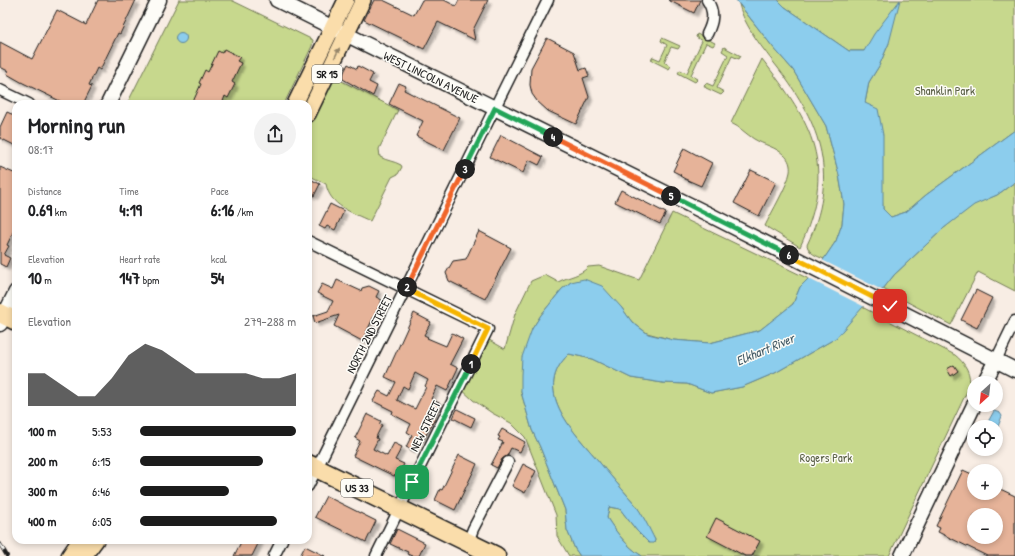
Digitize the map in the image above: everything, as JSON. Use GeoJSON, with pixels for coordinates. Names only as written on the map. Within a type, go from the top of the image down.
{"type":"FeatureCollection","features":[{"type":"Feature","properties":{"kind":"highway","name":"US 33"},"geometry":{"type":"LineString","coordinates":[[312,466],[496,556]]}},
{"type":"Feature","properties":{"kind":"main road","name":"SR 15"},"geometry":{"type":"LineString","coordinates":[[297,100],[346,0]]}},
{"type":"Feature","properties":{"kind":"main road","name":"SR 15"},"geometry":{"type":"LineString","coordinates":[[312,106],[363,0]]}},
{"type":"Feature","properties":{"kind":"main road"},"geometry":{"type":"LineString","coordinates":[[69,556],[77,544]]}},
{"type":"Feature","properties":{"kind":"main road"},"geometry":{"type":"LineString","coordinates":[[84,556],[93,544]]}},
{"type":"Feature","properties":{"kind":"street"},"geometry":{"type":"LineString","coordinates":[[110,100],[159,0]]}},
{"type":"Feature","properties":{"kind":"street","name":"WEST LINCOLN AVENUE"},"geometry":{"type":"LineString","coordinates":[[277,0],[1015,370]]}},
{"type":"Feature","properties":{"kind":"street","name":"NORTH 2ND STREET"},"geometry":{"type":"LineString","coordinates":[[312,466],[406,289],[548,0]]}},
{"type":"Feature","properties":{"kind":"street"},"geometry":{"type":"LineString","coordinates":[[707,0],[711,6],[713,15],[712,24],[708,34]]}},
{"type":"Feature","properties":{"kind":"street"},"geometry":{"type":"LineString","coordinates":[[0,90],[21,100]]}},
{"type":"Feature","properties":{"kind":"street"},"geometry":{"type":"LineString","coordinates":[[312,243],[406,289]]}},
{"type":"Feature","properties":{"kind":"street","name":"NEW STREET"},"geometry":{"type":"LineString","coordinates":[[376,556],[398,508],[488,329],[406,289]]}},
{"type":"Feature","properties":{"kind":"street"},"geometry":{"type":"LineString","coordinates":[[5,318],[12,301]]}},
{"type":"Feature","properties":{"kind":"street"},"geometry":{"type":"LineString","coordinates":[[988,376],[1015,321]]}},
{"type":"Feature","properties":{"kind":"street"},"geometry":{"type":"LineString","coordinates":[[902,556],[971,412]]}},
{"type":"Feature","properties":{"kind":"street"},"geometry":{"type":"LineString","coordinates":[[468,542],[473,529],[508,462]]}},
{"type":"Feature","properties":{"kind":"street"},"geometry":{"type":"LineString","coordinates":[[274,556],[280,544]]}},
{"type":"Feature","properties":{"kind":"green space"},"geometry":{"type":"Polygon","coordinates":[[[179,0],[231,0],[313,40],[312,46],[286,100],[129,100],[179,0]]]}},
{"type":"Feature","properties":{"kind":"green space","name":"Shanklin Park"},"geometry":{"type":"Polygon","coordinates":[[[778,0],[1015,0],[1015,130],[926,195],[906,212],[891,217],[883,209],[882,194],[865,103],[869,82],[879,66],[889,43],[864,51],[849,51],[785,7],[778,0]]]}},
{"type":"Feature","properties":{"kind":"green space"},"geometry":{"type":"Polygon","coordinates":[[[739,4],[793,70],[826,126],[839,175],[844,204],[842,224],[836,241],[824,259],[811,253],[807,245],[817,220],[822,197],[823,174],[821,152],[815,131],[806,110],[793,89],[761,46],[745,21],[739,4]]]}},
{"type":"Feature","properties":{"kind":"green space"},"geometry":{"type":"Polygon","coordinates":[[[697,34],[715,43],[713,46],[706,43],[691,75],[698,79],[695,82],[678,73],[680,70],[687,73],[702,41],[696,37],[697,34]]]}},
{"type":"Feature","properties":{"kind":"green space"},"geometry":{"type":"Polygon","coordinates":[[[662,38],[680,46],[678,49],[671,47],[664,62],[671,66],[669,69],[651,60],[653,57],[660,60],[667,45],[661,41],[662,38]]]}},
{"type":"Feature","properties":{"kind":"green space"},"geometry":{"type":"Polygon","coordinates":[[[724,47],[741,56],[739,59],[732,56],[717,88],[724,92],[721,95],[706,88],[704,85],[706,83],[713,86],[728,55],[722,51],[724,47]]]}},
{"type":"Feature","properties":{"kind":"green space"},"geometry":{"type":"Polygon","coordinates":[[[762,59],[795,104],[814,147],[818,169],[817,193],[811,218],[800,247],[765,226],[789,178],[790,165],[786,157],[781,152],[754,139],[731,123],[762,59]]]}},
{"type":"Feature","properties":{"kind":"green space"},"geometry":{"type":"Polygon","coordinates":[[[334,77],[398,110],[379,149],[380,157],[401,165],[402,167],[398,174],[392,177],[370,221],[342,207],[332,198],[328,192],[326,184],[312,177],[312,121],[334,77]]]}},
{"type":"Feature","properties":{"kind":"green space"},"geometry":{"type":"Polygon","coordinates":[[[1015,182],[1015,291],[978,272],[951,325],[883,289],[894,275],[944,228],[974,204],[997,195],[1015,182]]]}},
{"type":"Feature","properties":{"kind":"green space"},"geometry":{"type":"Polygon","coordinates":[[[672,213],[809,279],[800,287],[793,304],[760,330],[710,343],[673,340],[647,333],[632,322],[621,307],[571,282],[562,289],[532,329],[521,392],[532,430],[565,510],[567,530],[575,549],[580,556],[569,556],[557,536],[556,515],[525,437],[511,423],[492,413],[473,400],[459,387],[484,337],[505,349],[515,314],[531,281],[545,275],[558,282],[578,274],[588,267],[599,266],[639,280],[672,213]]]}},
{"type":"Feature","properties":{"kind":"green space","name":"Rogers Park"},"geometry":{"type":"Polygon","coordinates":[[[862,307],[955,355],[965,365],[969,373],[969,376],[967,376],[967,391],[889,556],[642,556],[627,544],[607,518],[609,507],[620,509],[637,531],[654,543],[655,540],[637,507],[576,435],[559,409],[555,395],[554,381],[558,367],[569,354],[592,359],[631,378],[663,383],[687,384],[711,393],[742,387],[775,373],[836,338],[862,307]]]}},
{"type":"Feature","properties":{"kind":"water","name":"Elkhart River"},"geometry":{"type":"Polygon","coordinates":[[[736,0],[778,0],[785,7],[849,51],[864,51],[874,34],[900,0],[889,43],[879,66],[869,82],[865,103],[878,109],[883,135],[883,209],[891,217],[906,212],[926,195],[1015,130],[1015,182],[997,195],[974,205],[944,228],[894,275],[883,289],[869,300],[836,338],[775,373],[742,387],[711,393],[687,384],[663,383],[631,378],[592,359],[569,354],[558,367],[554,381],[555,395],[559,409],[576,435],[637,507],[655,540],[654,543],[649,543],[637,531],[620,509],[609,507],[607,518],[610,523],[627,544],[642,556],[580,556],[575,549],[567,530],[565,510],[532,430],[521,392],[522,357],[532,329],[541,315],[562,289],[571,282],[584,279],[602,286],[632,322],[648,334],[673,340],[710,343],[760,330],[793,304],[800,287],[815,272],[836,241],[842,224],[844,204],[839,175],[826,126],[793,70],[736,0]]]}},
{"type":"Feature","properties":{"kind":"water"},"geometry":{"type":"Polygon","coordinates":[[[181,32],[185,34],[187,38],[185,42],[181,44],[177,42],[175,38],[177,34],[181,32]]]}},
{"type":"Feature","properties":{"kind":"water"},"geometry":{"type":"Polygon","coordinates":[[[993,412],[1000,413],[1002,416],[1000,420],[989,420],[993,412]]]}},
{"type":"Feature","properties":{"kind":"pier"},"geometry":{"type":"Polygon","coordinates":[[[822,260],[884,291],[870,301],[865,307],[807,278],[822,260]]]}},
{"type":"Feature","properties":{"kind":"building"},"geometry":{"type":"Polygon","coordinates":[[[98,0],[136,0],[120,34],[118,33],[100,70],[97,68],[89,85],[92,86],[85,100],[58,100],[21,82],[7,74],[8,71],[0,67],[0,42],[32,59],[57,10],[86,25],[98,0]]]}},
{"type":"Feature","properties":{"kind":"building"},"geometry":{"type":"Polygon","coordinates":[[[374,0],[383,0],[414,15],[422,0],[444,0],[456,6],[459,0],[488,0],[473,30],[475,40],[438,22],[424,49],[364,20],[374,0]]]}},
{"type":"Feature","properties":{"kind":"building"},"geometry":{"type":"Polygon","coordinates":[[[668,0],[700,0],[694,13],[668,0]]]}},
{"type":"Feature","properties":{"kind":"building"},"geometry":{"type":"Polygon","coordinates":[[[547,38],[574,52],[580,70],[586,68],[589,76],[583,78],[589,97],[576,124],[548,111],[532,94],[530,85],[531,68],[547,38]]]}},
{"type":"Feature","properties":{"kind":"building"},"geometry":{"type":"Polygon","coordinates":[[[224,49],[240,57],[237,61],[241,63],[232,82],[235,84],[228,98],[225,96],[224,100],[194,100],[205,70],[208,72],[218,51],[222,53],[224,49]]]}},
{"type":"Feature","properties":{"kind":"building"},"geometry":{"type":"Polygon","coordinates":[[[348,64],[357,69],[358,66],[373,74],[369,82],[377,86],[373,96],[341,78],[348,64]]]}},
{"type":"Feature","properties":{"kind":"building"},"geometry":{"type":"Polygon","coordinates":[[[399,83],[406,86],[404,90],[460,118],[444,150],[416,136],[423,121],[389,104],[399,83]]]}},
{"type":"Feature","properties":{"kind":"building"},"geometry":{"type":"Polygon","coordinates":[[[7,112],[12,114],[12,144],[0,138],[0,127],[7,112]]]}},
{"type":"Feature","properties":{"kind":"building"},"geometry":{"type":"Polygon","coordinates":[[[501,135],[543,157],[539,165],[529,160],[523,173],[490,157],[501,135]]]}},
{"type":"Feature","properties":{"kind":"building"},"geometry":{"type":"Polygon","coordinates":[[[684,148],[712,163],[701,186],[685,179],[673,171],[684,148]]]}},
{"type":"Feature","properties":{"kind":"building"},"geometry":{"type":"Polygon","coordinates":[[[0,167],[12,172],[12,234],[7,245],[9,246],[4,255],[10,258],[6,267],[0,264],[0,167]]]}},
{"type":"Feature","properties":{"kind":"building"},"geometry":{"type":"Polygon","coordinates":[[[751,170],[776,182],[759,216],[734,203],[751,170]]]}},
{"type":"Feature","properties":{"kind":"building"},"geometry":{"type":"Polygon","coordinates":[[[312,180],[320,184],[314,196],[312,195],[312,180]]]}},
{"type":"Feature","properties":{"kind":"building"},"geometry":{"type":"Polygon","coordinates":[[[621,190],[666,213],[660,224],[615,202],[621,190]]]}},
{"type":"Feature","properties":{"kind":"building"},"geometry":{"type":"Polygon","coordinates":[[[330,204],[344,211],[335,230],[327,226],[325,229],[319,226],[330,204]]]}},
{"type":"Feature","properties":{"kind":"building"},"geometry":{"type":"Polygon","coordinates":[[[479,231],[511,248],[485,299],[449,281],[446,273],[453,261],[466,259],[479,231]]]}},
{"type":"Feature","properties":{"kind":"building"},"geometry":{"type":"Polygon","coordinates":[[[337,280],[361,291],[362,288],[369,286],[379,291],[376,297],[382,300],[362,341],[334,326],[339,315],[315,323],[313,316],[328,311],[333,301],[317,293],[322,284],[333,289],[337,280]]]}},
{"type":"Feature","properties":{"kind":"building"},"geometry":{"type":"Polygon","coordinates":[[[976,290],[992,298],[977,328],[961,320],[976,290]]]}},
{"type":"Feature","properties":{"kind":"building"},"geometry":{"type":"Polygon","coordinates":[[[414,313],[431,322],[424,335],[428,337],[427,338],[446,346],[452,333],[463,339],[450,364],[458,368],[447,391],[437,386],[431,399],[441,404],[434,418],[435,419],[423,440],[419,438],[412,450],[406,447],[412,435],[407,432],[411,424],[392,414],[393,411],[373,401],[379,391],[389,396],[396,382],[385,377],[414,313]],[[415,373],[408,389],[403,386],[397,400],[415,409],[428,380],[415,373]]]}},
{"type":"Feature","properties":{"kind":"building"},"geometry":{"type":"Polygon","coordinates":[[[954,365],[958,371],[951,376],[947,369],[954,365]]]}},
{"type":"Feature","properties":{"kind":"building"},"geometry":{"type":"Polygon","coordinates":[[[457,409],[475,418],[471,427],[453,418],[457,409]]]}},
{"type":"Feature","properties":{"kind":"building"},"geometry":{"type":"Polygon","coordinates":[[[367,414],[381,421],[379,424],[382,425],[373,449],[387,456],[394,443],[402,447],[395,460],[404,464],[399,474],[394,476],[353,456],[360,441],[355,438],[367,414]]]}},
{"type":"Feature","properties":{"kind":"building"},"geometry":{"type":"Polygon","coordinates":[[[502,429],[525,442],[520,452],[511,448],[507,456],[502,459],[497,468],[491,465],[503,442],[498,440],[500,437],[498,436],[502,429]]]}},
{"type":"Feature","properties":{"kind":"building"},"geometry":{"type":"Polygon","coordinates":[[[459,455],[477,464],[455,510],[435,500],[440,489],[442,490],[459,455]]]}},
{"type":"Feature","properties":{"kind":"building"},"geometry":{"type":"Polygon","coordinates":[[[523,464],[536,471],[525,493],[512,486],[523,464]]]}},
{"type":"Feature","properties":{"kind":"building"},"geometry":{"type":"Polygon","coordinates":[[[963,470],[967,472],[967,500],[1003,500],[1003,490],[1015,496],[1015,556],[987,556],[938,532],[940,528],[936,526],[963,470]]]}},
{"type":"Feature","properties":{"kind":"building"},"geometry":{"type":"Polygon","coordinates":[[[326,496],[376,521],[366,542],[315,517],[326,496]]]}},
{"type":"Feature","properties":{"kind":"building"},"geometry":{"type":"Polygon","coordinates":[[[716,518],[760,541],[752,556],[745,556],[707,536],[716,518]]]}},
{"type":"Feature","properties":{"kind":"building"},"geometry":{"type":"Polygon","coordinates":[[[397,529],[425,543],[419,556],[407,554],[408,552],[390,544],[397,529]]]}},
{"type":"Feature","properties":{"kind":"building"},"geometry":{"type":"Polygon","coordinates":[[[240,544],[258,544],[252,556],[234,556],[240,544]]]}},
{"type":"Feature","properties":{"kind":"building"},"geometry":{"type":"Polygon","coordinates":[[[305,546],[325,556],[300,556],[305,546]]]}},
{"type":"Feature","properties":{"kind":"railway"},"geometry":{"type":"LineString","coordinates":[[0,544],[7,556]]}},
{"type":"Feature","properties":{"kind":"route"},"geometry":{"type":"LineString","coordinates":[[412,482],[488,329],[406,289],[495,108],[890,306]]}}]}
